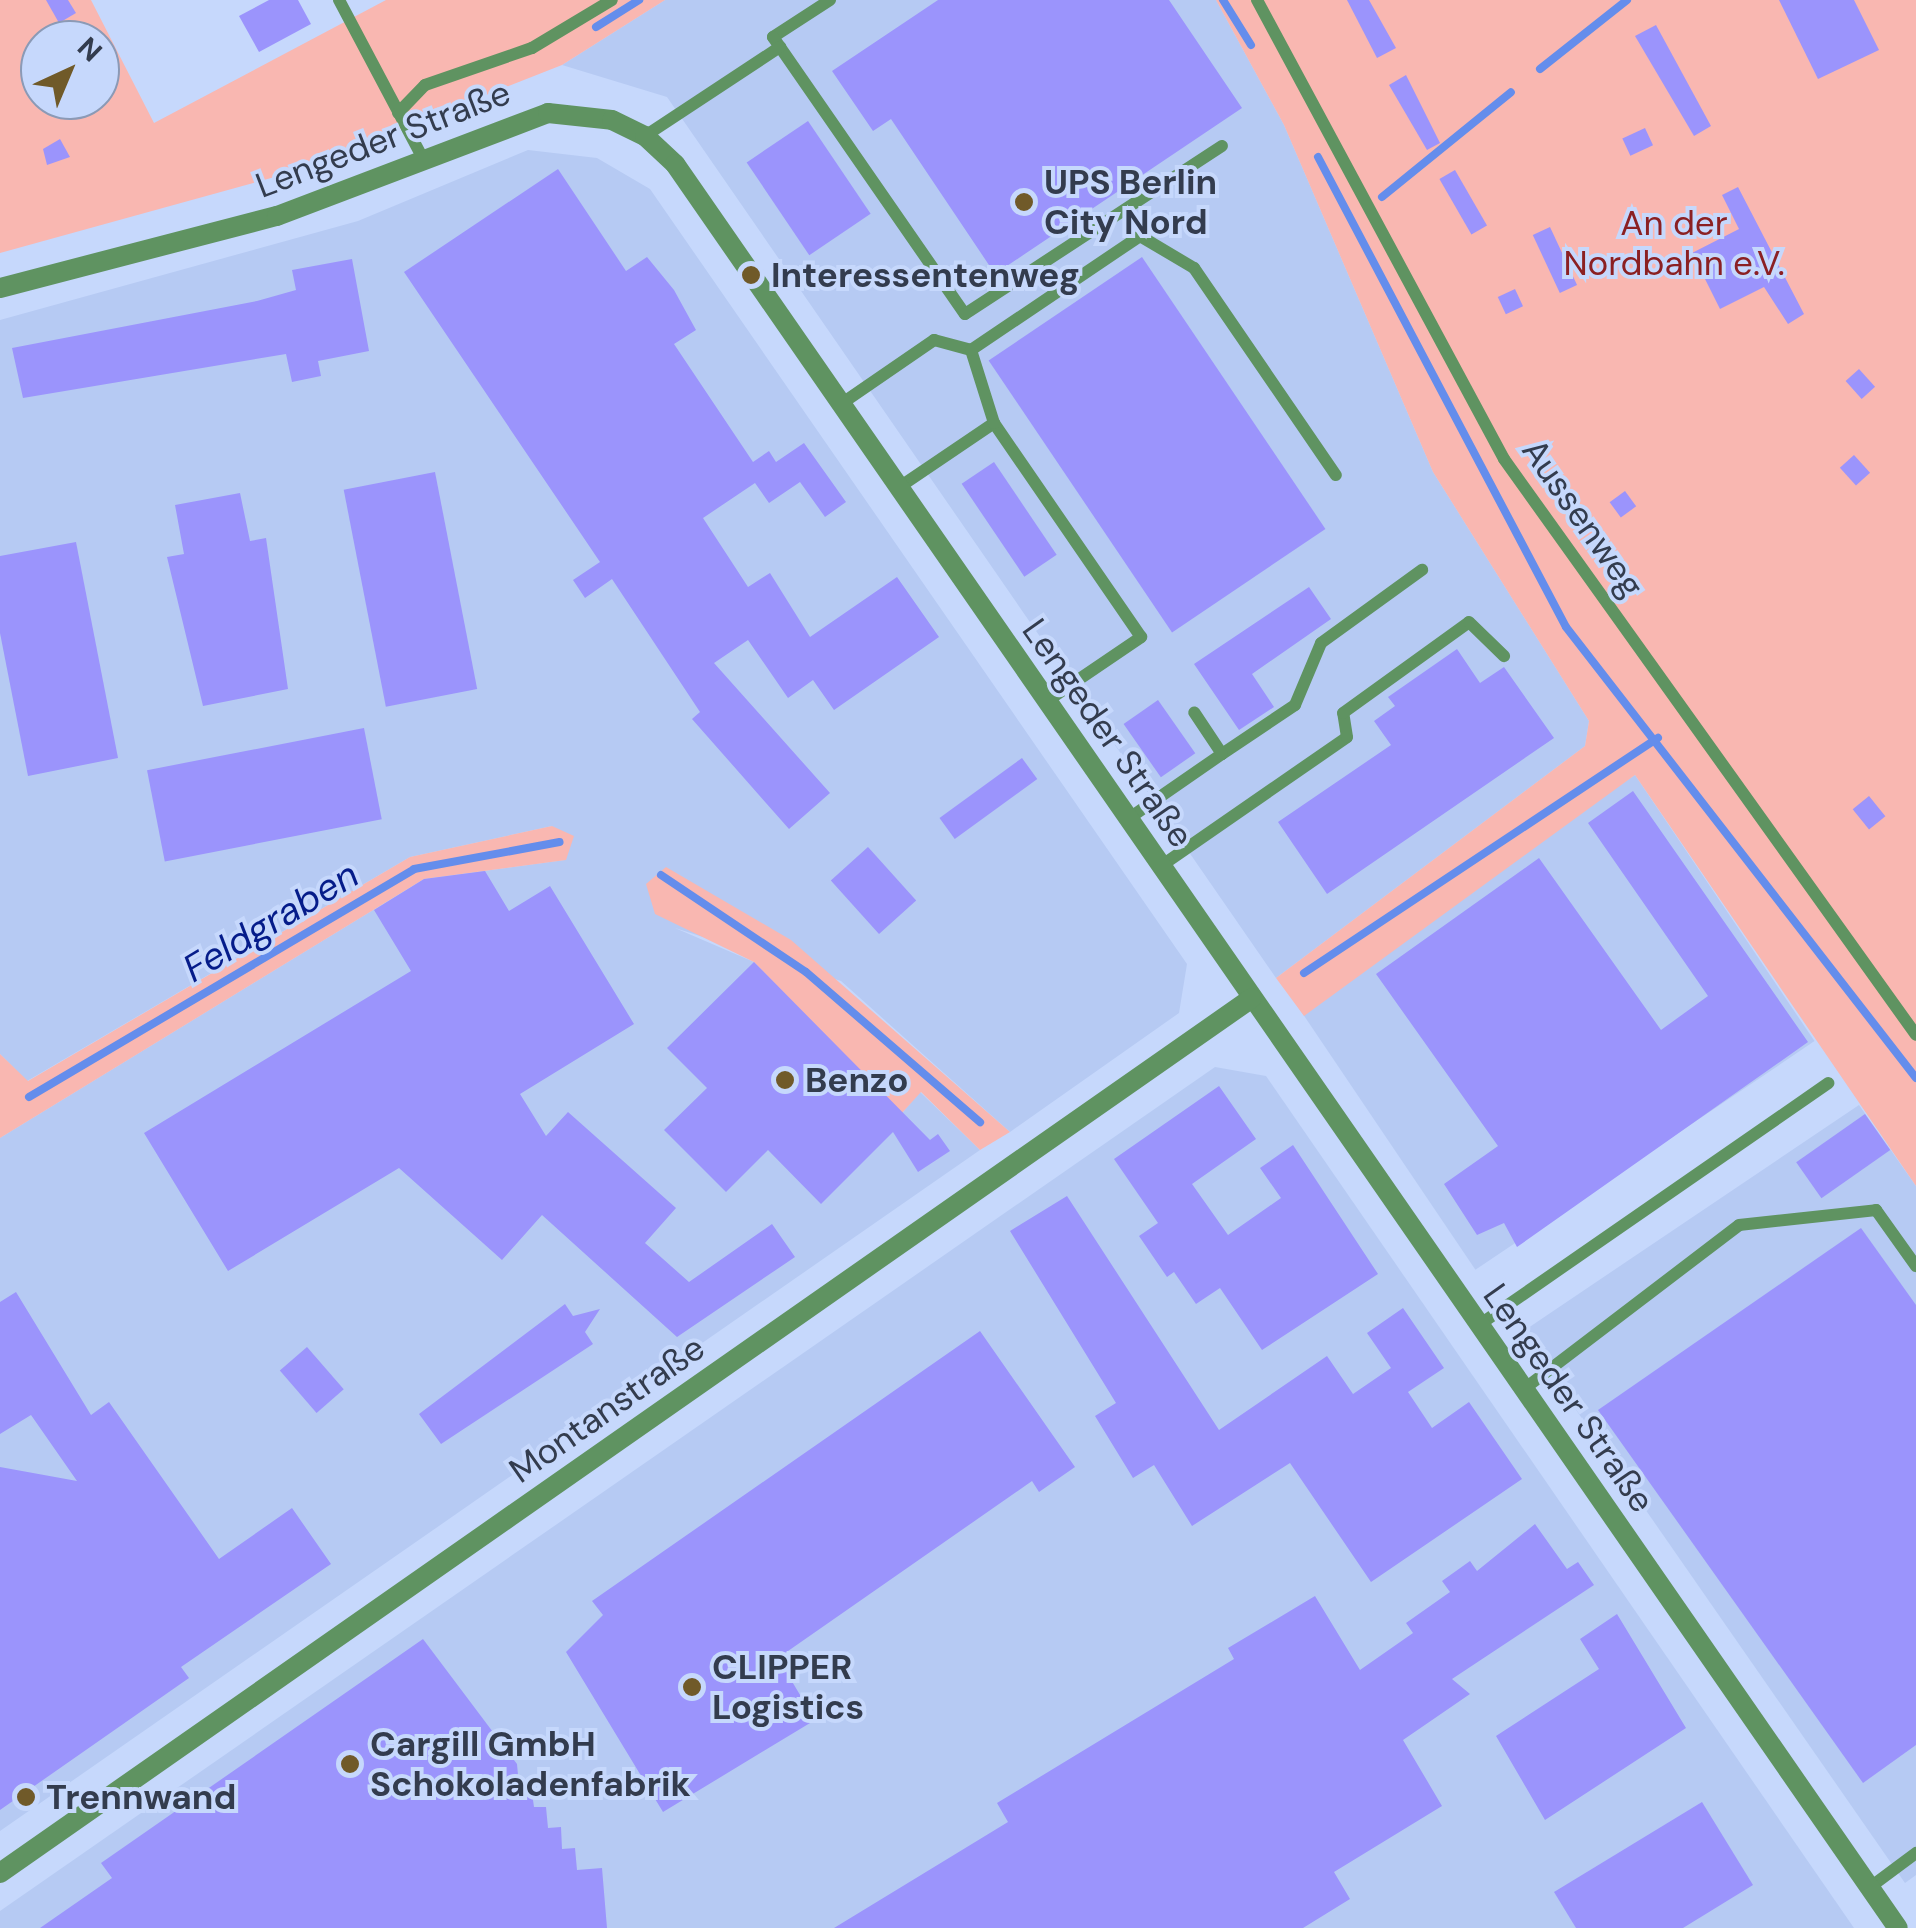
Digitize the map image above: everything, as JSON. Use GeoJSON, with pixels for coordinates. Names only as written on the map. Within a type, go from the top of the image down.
{"type":"FeatureCollection","features":[{"type":"Feature","properties":{"kind":"street","name":"Lengeder Straße"},"geometry":{"type":"LineString","coordinates":[[0,288],[277,216],[422,157],[548,113],[612,120],[645,136],[675,164],[1898,1928]]}},
{"type":"Feature","properties":{"kind":"street","name":"Montanstraße"},"geometry":{"type":"LineString","coordinates":[[0,1873],[1252,998]]}},
{"type":"Feature","properties":{"kind":"lane"},"geometry":{"type":"LineString","coordinates":[[339,0],[422,157]]}},
{"type":"Feature","properties":{"kind":"lane"},"geometry":{"type":"LineString","coordinates":[[398,113],[425,85],[532,48],[612,0]]}},
{"type":"Feature","properties":{"kind":"lane"},"geometry":{"type":"LineString","coordinates":[[830,0],[773,37],[965,314],[1222,146]]}},
{"type":"Feature","properties":{"kind":"lane","name":"Aussenweg"},"geometry":{"type":"LineString","coordinates":[[1256,0],[1504,459],[1916,1036]]}},
{"type":"Feature","properties":{"kind":"lane"},"geometry":{"type":"LineString","coordinates":[[645,136],[780,47]]}},
{"type":"Feature","properties":{"kind":"lane"},"geometry":{"type":"LineString","coordinates":[[841,404],[934,340],[971,350],[1140,236],[1194,268],[1336,475]]}},
{"type":"Feature","properties":{"kind":"lane"},"geometry":{"type":"LineString","coordinates":[[971,350],[994,422],[1141,638],[1047,702]]}},
{"type":"Feature","properties":{"kind":"lane"},"geometry":{"type":"LineString","coordinates":[[898,488],[994,422]]}},
{"type":"Feature","properties":{"kind":"lane"},"geometry":{"type":"LineString","coordinates":[[1128,818],[1294,706],[1322,642],[1422,570]]}},
{"type":"Feature","properties":{"kind":"lane"},"geometry":{"type":"LineString","coordinates":[[1160,866],[1346,737],[1343,713],[1469,622],[1504,656]]}},
{"type":"Feature","properties":{"kind":"lane"},"geometry":{"type":"LineString","coordinates":[[1194,712],[1222,754]]}},
{"type":"Feature","properties":{"kind":"lane"},"geometry":{"type":"LineString","coordinates":[[1479,1326],[1828,1083]]}},
{"type":"Feature","properties":{"kind":"lane"},"geometry":{"type":"LineString","coordinates":[[1524,1389],[1739,1225],[1876,1210],[1916,1266]]}},
{"type":"Feature","properties":{"kind":"lane"},"geometry":{"type":"LineString","coordinates":[[1869,1888],[1916,1853]]}},
{"type":"Feature","properties":{"kind":"shaded area"},"geometry":{"type":"Polygon","coordinates":[[[665,0],[1216,0],[1284,125],[1433,472],[1589,721],[1585,746],[1276,978],[667,97],[562,65],[665,0]]]}},
{"type":"Feature","properties":{"kind":"shaded area"},"geometry":{"type":"Polygon","coordinates":[[[528,150],[597,158],[650,189],[1187,964],[1179,1013],[1010,1132],[841,981],[675,928],[754,962],[903,1112],[920,1092],[980,1150],[0,1831],[0,1138],[424,879],[565,860],[552,826],[410,857],[27,1081],[0,1054],[0,320],[358,221],[528,150]]]}},
{"type":"Feature","properties":{"kind":"shaded area"},"geometry":{"type":"Polygon","coordinates":[[[1635,775],[1815,1041],[1475,1270],[1296,1004],[1635,775]]]}},
{"type":"Feature","properties":{"kind":"shaded area"},"geometry":{"type":"Polygon","coordinates":[[[1215,1067],[1266,1076],[1854,1928],[0,1928],[0,1911],[1215,1067]]]}},
{"type":"Feature","properties":{"kind":"shaded area"},"geometry":{"type":"Polygon","coordinates":[[[1859,1105],[1916,1186],[1916,1875],[1905,1883],[1522,1332],[1859,1105]]]}},
{"type":"Feature","properties":{"kind":"green space"},"geometry":{"type":"Polygon","coordinates":[[[0,0],[91,0],[101,20],[20,20],[20,120],[120,120],[120,57],[154,123],[386,0],[665,0],[562,65],[289,173],[0,253],[0,0]]]}},
{"type":"Feature","properties":{"kind":"green space","name":"An der Nordbahn e.V."},"geometry":{"type":"Polygon","coordinates":[[[1216,0],[1916,0],[1916,1186],[1635,775],[1304,1016],[1276,978],[1585,746],[1589,721],[1433,472],[1284,125],[1216,0]]]}},
{"type":"Feature","properties":{"kind":"green space"},"geometry":{"type":"Polygon","coordinates":[[[552,826],[574,836],[566,860],[424,879],[0,1138],[0,1054],[28,1081],[410,857],[552,826]]]}},
{"type":"Feature","properties":{"kind":"green space"},"geometry":{"type":"Polygon","coordinates":[[[666,867],[791,940],[1010,1132],[980,1150],[921,1092],[902,1113],[754,962],[655,914],[646,884],[666,867]]]}},
{"type":"Feature","properties":{"kind":"building"},"geometry":{"type":"Polygon","coordinates":[[[46,0],[68,0],[76,13],[57,20],[46,0]]]}},
{"type":"Feature","properties":{"kind":"building"},"geometry":{"type":"Polygon","coordinates":[[[269,0],[298,0],[311,24],[259,52],[239,16],[269,0]]]}},
{"type":"Feature","properties":{"kind":"building","name":"UPS Berlin City Nord"},"geometry":{"type":"Polygon","coordinates":[[[938,0],[1169,0],[1242,108],[995,274],[891,119],[873,131],[832,71],[938,0]]]}},
{"type":"Feature","properties":{"kind":"building"},"geometry":{"type":"Polygon","coordinates":[[[1347,0],[1369,0],[1396,48],[1377,58],[1347,0]]]}},
{"type":"Feature","properties":{"kind":"building"},"geometry":{"type":"Polygon","coordinates":[[[1779,0],[1854,0],[1879,50],[1818,79],[1779,0]]]}},
{"type":"Feature","properties":{"kind":"building"},"geometry":{"type":"Polygon","coordinates":[[[1656,25],[1711,126],[1694,136],[1635,36],[1656,25]]]}},
{"type":"Feature","properties":{"kind":"building"},"geometry":{"type":"Polygon","coordinates":[[[1406,75],[1440,143],[1427,150],[1389,85],[1406,75]]]}},
{"type":"Feature","properties":{"kind":"building"},"geometry":{"type":"Polygon","coordinates":[[[808,121],[871,214],[809,255],[747,162],[808,121]]]}},
{"type":"Feature","properties":{"kind":"building"},"geometry":{"type":"Polygon","coordinates":[[[1645,128],[1653,145],[1630,156],[1622,139],[1645,128]]]}},
{"type":"Feature","properties":{"kind":"building"},"geometry":{"type":"Polygon","coordinates":[[[60,139],[70,157],[47,165],[43,149],[60,139]]]}},
{"type":"Feature","properties":{"kind":"building"},"geometry":{"type":"Polygon","coordinates":[[[558,169],[626,271],[647,257],[674,290],[696,330],[674,344],[753,462],[769,451],[776,462],[804,443],[846,502],[825,517],[800,482],[769,503],[755,483],[703,518],[748,587],[770,573],[810,637],[897,577],[939,637],[834,710],[813,680],[788,698],[748,640],[714,663],[830,793],[789,829],[692,719],[700,712],[612,579],[585,598],[573,580],[600,562],[404,272],[558,169]]]}},
{"type":"Feature","properties":{"kind":"building"},"geometry":{"type":"Polygon","coordinates":[[[1455,170],[1487,225],[1471,234],[1439,179],[1455,170]]]}},
{"type":"Feature","properties":{"kind":"building"},"geometry":{"type":"Polygon","coordinates":[[[1738,187],[1804,314],[1788,324],[1764,287],[1720,309],[1692,253],[1739,229],[1722,195],[1738,187]]]}},
{"type":"Feature","properties":{"kind":"building"},"geometry":{"type":"Polygon","coordinates":[[[1550,227],[1577,285],[1560,293],[1533,235],[1550,227]]]}},
{"type":"Feature","properties":{"kind":"building"},"geometry":{"type":"Polygon","coordinates":[[[1142,257],[1325,529],[1172,632],[989,360],[1142,257]]]}},
{"type":"Feature","properties":{"kind":"building"},"geometry":{"type":"Polygon","coordinates":[[[352,259],[369,351],[318,361],[321,376],[292,382],[286,354],[23,398],[12,348],[257,301],[296,290],[292,270],[352,259]]]}},
{"type":"Feature","properties":{"kind":"building"},"geometry":{"type":"Polygon","coordinates":[[[1515,289],[1523,306],[1506,314],[1498,297],[1515,289]]]}},
{"type":"Feature","properties":{"kind":"building"},"geometry":{"type":"Polygon","coordinates":[[[1859,369],[1875,387],[1862,399],[1846,381],[1859,369]]]}},
{"type":"Feature","properties":{"kind":"building"},"geometry":{"type":"Polygon","coordinates":[[[1854,455],[1870,473],[1856,486],[1840,468],[1854,455]]]}},
{"type":"Feature","properties":{"kind":"building"},"geometry":{"type":"Polygon","coordinates":[[[994,462],[1057,555],[1024,577],[962,484],[994,462]]]}},
{"type":"Feature","properties":{"kind":"building"},"geometry":{"type":"Polygon","coordinates":[[[435,472],[477,689],[386,707],[344,490],[435,472]]]}},
{"type":"Feature","properties":{"kind":"building"},"geometry":{"type":"Polygon","coordinates":[[[1625,491],[1636,506],[1621,518],[1610,502],[1625,491]]]}},
{"type":"Feature","properties":{"kind":"building"},"geometry":{"type":"Polygon","coordinates":[[[240,493],[250,541],[266,538],[288,689],[203,706],[167,557],[184,554],[175,505],[240,493]]]}},
{"type":"Feature","properties":{"kind":"building"},"geometry":{"type":"Polygon","coordinates":[[[76,542],[118,758],[28,776],[0,633],[0,556],[76,542]]]}},
{"type":"Feature","properties":{"kind":"building"},"geometry":{"type":"Polygon","coordinates":[[[1309,587],[1331,619],[1252,674],[1274,707],[1239,730],[1194,664],[1309,587]]]}},
{"type":"Feature","properties":{"kind":"building"},"geometry":{"type":"Polygon","coordinates":[[[1457,649],[1480,683],[1504,667],[1554,738],[1327,894],[1278,822],[1391,745],[1374,721],[1395,706],[1388,697],[1457,649]]]}},
{"type":"Feature","properties":{"kind":"building"},"geometry":{"type":"Polygon","coordinates":[[[1158,700],[1195,753],[1161,777],[1124,724],[1158,700]]]}},
{"type":"Feature","properties":{"kind":"building"},"geometry":{"type":"Polygon","coordinates":[[[364,728],[382,819],[165,861],[147,770],[364,728]]]}},
{"type":"Feature","properties":{"kind":"building"},"geometry":{"type":"Polygon","coordinates":[[[1022,758],[1037,779],[955,839],[939,818],[1022,758]]]}},
{"type":"Feature","properties":{"kind":"building"},"geometry":{"type":"Polygon","coordinates":[[[1633,791],[1808,1042],[1517,1247],[1504,1223],[1477,1235],[1444,1184],[1498,1146],[1376,974],[1539,858],[1661,1030],[1708,996],[1588,823],[1633,791]]]}},
{"type":"Feature","properties":{"kind":"building"},"geometry":{"type":"Polygon","coordinates":[[[1869,796],[1885,816],[1869,829],[1853,809],[1869,796]]]}},
{"type":"Feature","properties":{"kind":"building"},"geometry":{"type":"Polygon","coordinates":[[[868,847],[916,901],[879,934],[831,880],[868,847]]]}},
{"type":"Feature","properties":{"kind":"building"},"geometry":{"type":"Polygon","coordinates":[[[485,871],[509,911],[550,886],[634,1024],[520,1094],[546,1136],[568,1112],[676,1208],[645,1243],[689,1282],[772,1224],[795,1257],[677,1337],[542,1215],[502,1260],[399,1168],[228,1271],[144,1133],[411,971],[374,910],[424,879],[485,871]]]}},
{"type":"Feature","properties":{"kind":"building","name":"Benzo"},"geometry":{"type":"Polygon","coordinates":[[[754,962],[930,1140],[938,1134],[950,1151],[918,1172],[893,1132],[821,1204],[768,1150],[726,1192],[664,1130],[707,1088],[667,1048],[754,962]]]}},
{"type":"Feature","properties":{"kind":"building"},"geometry":{"type":"Polygon","coordinates":[[[1219,1086],[1256,1139],[1192,1184],[1228,1235],[1281,1198],[1260,1168],[1293,1145],[1378,1274],[1262,1350],[1220,1288],[1196,1304],[1174,1272],[1167,1277],[1139,1236],[1158,1223],[1114,1159],[1219,1086]]]}},
{"type":"Feature","properties":{"kind":"building"},"geometry":{"type":"Polygon","coordinates":[[[1865,1114],[1890,1150],[1821,1198],[1796,1162],[1865,1114]]]}},
{"type":"Feature","properties":{"kind":"building"},"geometry":{"type":"Polygon","coordinates":[[[1067,1196],[1219,1430],[1327,1356],[1353,1394],[1391,1368],[1367,1333],[1403,1308],[1444,1368],[1408,1392],[1432,1428],[1469,1402],[1522,1479],[1371,1582],[1290,1463],[1192,1526],[1154,1465],[1133,1478],[1095,1416],[1116,1403],[1010,1231],[1067,1196]]]}},
{"type":"Feature","properties":{"kind":"building"},"geometry":{"type":"Polygon","coordinates":[[[1861,1228],[1916,1305],[1916,1745],[1863,1783],[1598,1410],[1861,1228]]]}},
{"type":"Feature","properties":{"kind":"building"},"geometry":{"type":"Polygon","coordinates":[[[16,1292],[91,1415],[109,1402],[219,1559],[292,1508],[331,1564],[181,1667],[189,1678],[0,1810],[0,1467],[77,1481],[31,1415],[0,1434],[0,1302],[16,1292]]]}},
{"type":"Feature","properties":{"kind":"building"},"geometry":{"type":"Polygon","coordinates":[[[565,1304],[573,1316],[600,1309],[585,1332],[593,1344],[441,1444],[419,1414],[565,1304]]]}},
{"type":"Feature","properties":{"kind":"building"},"geometry":{"type":"Polygon","coordinates":[[[980,1331],[1075,1467],[1039,1492],[1032,1481],[778,1658],[815,1720],[663,1812],[566,1652],[603,1615],[592,1601],[980,1331]]]}},
{"type":"Feature","properties":{"kind":"building"},"geometry":{"type":"Polygon","coordinates":[[[307,1347],[344,1389],[317,1413],[280,1371],[307,1347]]]}},
{"type":"Feature","properties":{"kind":"building"},"geometry":{"type":"Polygon","coordinates":[[[1535,1524],[1567,1569],[1578,1562],[1594,1585],[1452,1679],[1470,1694],[1403,1740],[1442,1806],[1334,1872],[1350,1899],[1303,1928],[834,1928],[1008,1822],[997,1803],[1234,1659],[1228,1648],[1315,1596],[1360,1670],[1413,1633],[1406,1623],[1450,1592],[1442,1581],[1470,1561],[1477,1571],[1535,1524]]]}},
{"type":"Feature","properties":{"kind":"building"},"geometry":{"type":"Polygon","coordinates":[[[1617,1614],[1686,1728],[1545,1820],[1496,1736],[1599,1669],[1580,1639],[1617,1614]]]}},
{"type":"Feature","properties":{"kind":"building","name":"Cargill GmbH Schokoladenfabrik"},"geometry":{"type":"Polygon","coordinates":[[[423,1639],[517,1764],[519,1786],[531,1786],[534,1807],[546,1807],[548,1828],[561,1827],[562,1849],[575,1848],[577,1870],[602,1868],[607,1928],[40,1928],[112,1878],[101,1863],[423,1639]]]}},
{"type":"Feature","properties":{"kind":"building"},"geometry":{"type":"Polygon","coordinates":[[[1702,1802],[1753,1885],[1683,1928],[1576,1928],[1554,1892],[1702,1802]]]}},
{"type":"Feature","properties":{"kind":"waterway"},"geometry":{"type":"LineString","coordinates":[[596,27],[639,0]]}},
{"type":"Feature","properties":{"kind":"waterway"},"geometry":{"type":"LineString","coordinates":[[1223,0],[1251,45]]}},
{"type":"Feature","properties":{"kind":"waterway"},"geometry":{"type":"LineString","coordinates":[[1540,69],[1627,0]]}},
{"type":"Feature","properties":{"kind":"waterway"},"geometry":{"type":"LineString","coordinates":[[1382,197],[1511,92]]}},
{"type":"Feature","properties":{"kind":"waterway"},"geometry":{"type":"LineString","coordinates":[[1318,157],[1566,627],[1916,1078]]}},
{"type":"Feature","properties":{"kind":"waterway"},"geometry":{"type":"LineString","coordinates":[[1304,973],[1658,738]]}},
{"type":"Feature","properties":{"kind":"waterway","name":"Feldgraben"},"geometry":{"type":"LineString","coordinates":[[29,1097],[414,869],[560,842]]}},
{"type":"Feature","properties":{"kind":"waterway","name":"Feldgraben"},"geometry":{"type":"LineString","coordinates":[[661,875],[806,972],[980,1122]]}},
{"type":"Feature","properties":{"kind":"place","name":"UPS Berlin City Nord"},"geometry":{"type":"Point","coordinates":[1024,202]}},
{"type":"Feature","properties":{"kind":"place","name":"Interessentenweg"},"geometry":{"type":"Point","coordinates":[751,275]}},
{"type":"Feature","properties":{"kind":"place","name":"Benzo"},"geometry":{"type":"Point","coordinates":[785,1080]}},
{"type":"Feature","properties":{"kind":"place","name":"CLIPPER Logistics"},"geometry":{"type":"Point","coordinates":[692,1687]}},
{"type":"Feature","properties":{"kind":"place","name":"Cargill GmbH Schokoladenfabrik"},"geometry":{"type":"Point","coordinates":[350,1764]}},
{"type":"Feature","properties":{"kind":"place","name":"Trennwand"},"geometry":{"type":"Point","coordinates":[26,1797]}}]}
